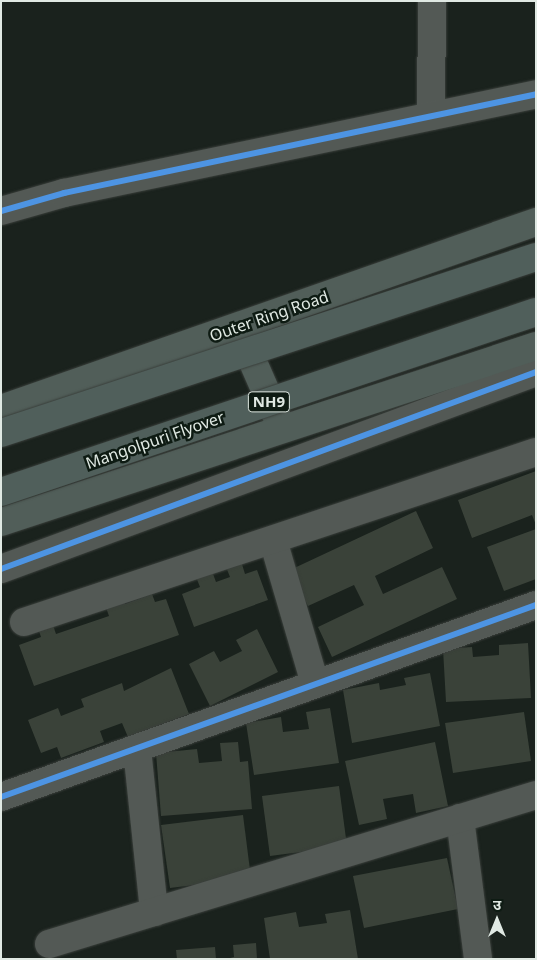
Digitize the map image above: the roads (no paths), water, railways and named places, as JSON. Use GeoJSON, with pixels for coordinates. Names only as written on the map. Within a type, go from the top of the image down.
{"type":"FeatureCollection","features":[{"type":"Feature","properties":{"kind":"highway"},"geometry":{"type":"LineString","coordinates":[[1,433],[536,257]]}},
{"type":"Feature","properties":{"kind":"highway","name":"Mangolpuri Flyover"},"geometry":{"type":"LineString","coordinates":[[1,492],[536,312]]}},
{"type":"Feature","properties":{"kind":"main road","name":"Outer Ring Road"},"geometry":{"type":"LineString","coordinates":[[1,410],[536,222]]}},
{"type":"Feature","properties":{"kind":"main road"},"geometry":{"type":"LineString","coordinates":[[238,327],[282,430]]}},
{"type":"Feature","properties":{"kind":"main road"},"geometry":{"type":"LineString","coordinates":[[1,522],[536,346]]}},
{"type":"Feature","properties":{"kind":"street"},"geometry":{"type":"LineString","coordinates":[[431,116],[432,1]]}},
{"type":"Feature","properties":{"kind":"street"},"geometry":{"type":"LineString","coordinates":[[1,211],[64,193],[536,94]]}},
{"type":"Feature","properties":{"kind":"street"},"geometry":{"type":"LineString","coordinates":[[1,569],[536,372]]}},
{"type":"Feature","properties":{"kind":"street"},"geometry":{"type":"LineString","coordinates":[[24,622],[536,452]]}},
{"type":"Feature","properties":{"kind":"street"},"geometry":{"type":"LineString","coordinates":[[272,540],[315,684]]}},
{"type":"Feature","properties":{"kind":"street"},"geometry":{"type":"LineString","coordinates":[[1,797],[536,605]]}},
{"type":"Feature","properties":{"kind":"street"},"geometry":{"type":"LineString","coordinates":[[137,749],[154,912]]}},
{"type":"Feature","properties":{"kind":"street"},"geometry":{"type":"LineString","coordinates":[[49,944],[536,796]]}},
{"type":"Feature","properties":{"kind":"street"},"geometry":{"type":"LineString","coordinates":[[460,818],[478,959]]}}]}
